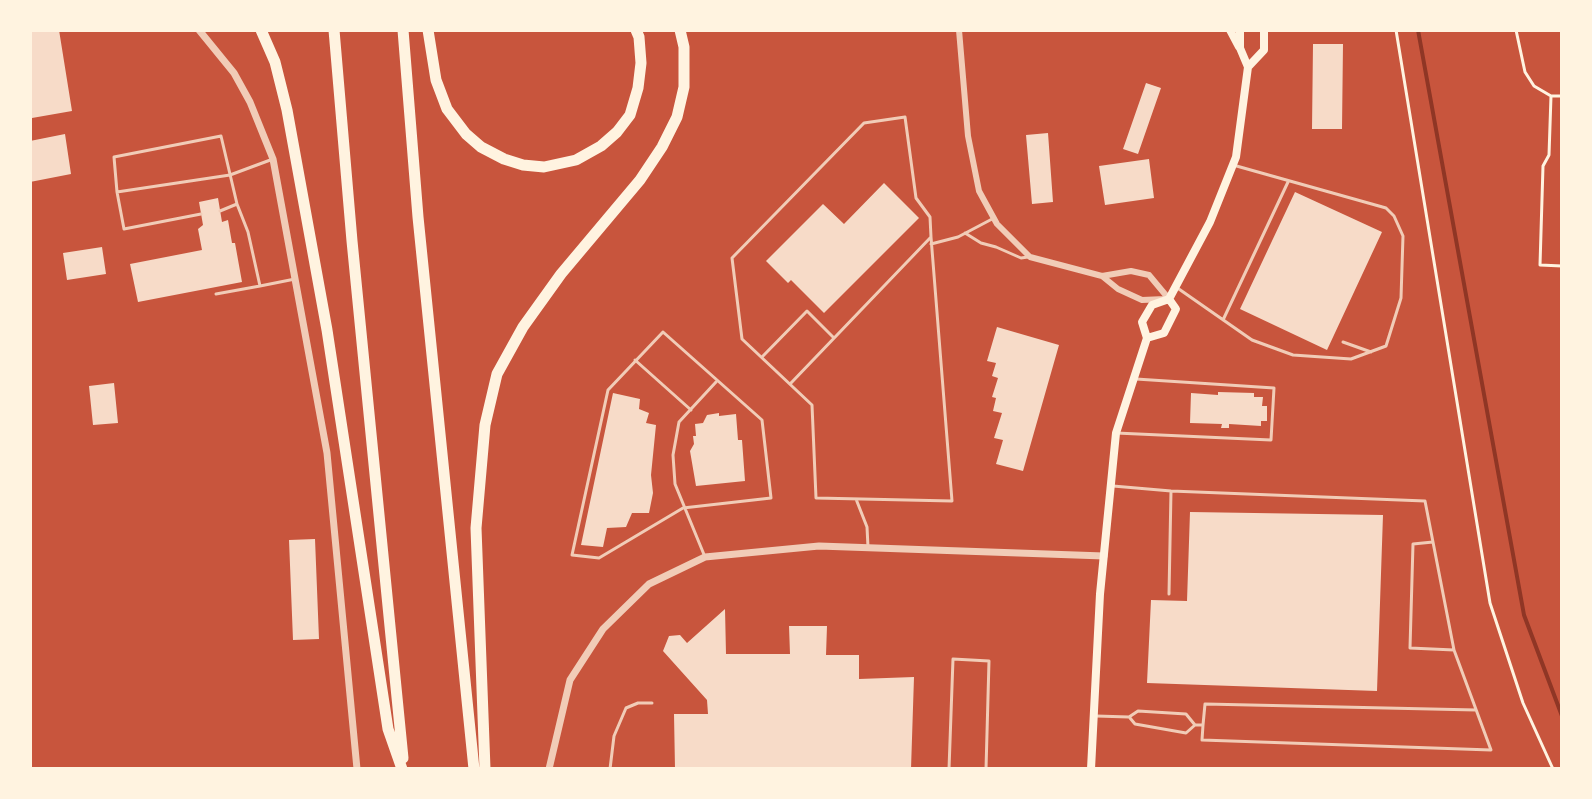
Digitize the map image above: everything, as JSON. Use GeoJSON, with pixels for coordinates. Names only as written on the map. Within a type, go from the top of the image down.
{"type":"FeatureCollection","features":[{"type":"Feature","properties":{"kind":"highway"},"geometry":{"type":"LineString","coordinates":[[261,30],[275,62],[287,110],[327,330],[388,729],[403,769]]}},
{"type":"Feature","properties":{"kind":"highway"},"geometry":{"type":"LineString","coordinates":[[334,30],[403,769]]}},
{"type":"Feature","properties":{"kind":"highway"},"geometry":{"type":"LineString","coordinates":[[403,30],[418,217],[474,769]]}},
{"type":"Feature","properties":{"kind":"highway"},"geometry":{"type":"LineString","coordinates":[[428,30],[436,80],[447,109],[466,134],[481,147],[504,159],[544,167],[576,160],[601,146],[630,115],[641,63],[636,30]]}},
{"type":"Feature","properties":{"kind":"highway"},"geometry":{"type":"LineString","coordinates":[[485,769],[476,528],[485,425],[497,374],[530,316],[640,180],[662,147],[677,117],[684,87],[684,47],[680,30]]}},
{"type":"Feature","properties":{"kind":"highway"},"geometry":{"type":"LineString","coordinates":[[684,47],[689,30]]}},
{"type":"Feature","properties":{"kind":"main road"},"geometry":{"type":"LineString","coordinates":[[1091,769],[1100,594],[1116,433],[1147,338],[1142,322],[1152,305],[1169,299],[1210,222],[1233,165],[1248,67],[1230,30]]}},
{"type":"Feature","properties":{"kind":"main road"},"geometry":{"type":"LineString","coordinates":[[1240,30],[1240,48]]}},
{"type":"Feature","properties":{"kind":"main road"},"geometry":{"type":"LineString","coordinates":[[1248,67],[1264,50],[1264,30]]}},
{"type":"Feature","properties":{"kind":"main road"},"geometry":{"type":"LineString","coordinates":[[1147,338],[1164,333],[1176,309],[1169,299]]}},
{"type":"Feature","properties":{"kind":"street"},"geometry":{"type":"LineString","coordinates":[[199,30],[234,73],[250,102],[273,159],[327,453],[357,769]]}},
{"type":"Feature","properties":{"kind":"street"},"geometry":{"type":"LineString","coordinates":[[959,30],[968,136],[979,191],[994,218],[1030,257],[1102,276],[1118,289],[1142,300],[1169,299]]}},
{"type":"Feature","properties":{"kind":"street"},"geometry":{"type":"LineString","coordinates":[[1102,276],[1131,271],[1149,275],[1169,299]]}},
{"type":"Feature","properties":{"kind":"street"},"geometry":{"type":"LineString","coordinates":[[549,769],[570,680],[603,629],[649,584],[705,557],[819,546],[1104,556]]}},
{"type":"Feature","properties":{"kind":"lane"},"geometry":{"type":"LineString","coordinates":[[905,117],[916,198],[930,217],[931,244],[952,501],[816,498],[812,405],[742,339],[732,258],[864,123],[905,117]]}},
{"type":"Feature","properties":{"kind":"lane"},"geometry":{"type":"LineString","coordinates":[[201,214],[124,229],[114,157],[221,136],[260,286]]}},
{"type":"Feature","properties":{"kind":"lane"},"geometry":{"type":"LineString","coordinates":[[117,192],[230,175],[273,159]]}},
{"type":"Feature","properties":{"kind":"lane"},"geometry":{"type":"LineString","coordinates":[[1175,286],[1252,340],[1293,355],[1351,359],[1386,346],[1401,298],[1403,236],[1394,216],[1386,208],[1233,165]]}},
{"type":"Feature","properties":{"kind":"lane"},"geometry":{"type":"LineString","coordinates":[[1223,320],[1289,181]]}},
{"type":"Feature","properties":{"kind":"lane"},"geometry":{"type":"LineString","coordinates":[[220,211],[237,204]]}},
{"type":"Feature","properties":{"kind":"lane"},"geometry":{"type":"LineString","coordinates":[[931,244],[965,233],[994,218]]}},
{"type":"Feature","properties":{"kind":"lane"},"geometry":{"type":"LineString","coordinates":[[965,233],[981,243],[1021,258],[1030,257]]}},
{"type":"Feature","properties":{"kind":"lane"},"geometry":{"type":"LineString","coordinates":[[791,383],[931,237]]}},
{"type":"Feature","properties":{"kind":"lane"},"geometry":{"type":"LineString","coordinates":[[216,294],[295,279]]}},
{"type":"Feature","properties":{"kind":"lane"},"geometry":{"type":"LineString","coordinates":[[762,357],[807,311],[834,338]]}},
{"type":"Feature","properties":{"kind":"lane"},"geometry":{"type":"LineString","coordinates":[[663,332],[717,381],[762,420],[771,498],[683,508],[599,558],[572,555],[608,390],[663,332]]}},
{"type":"Feature","properties":{"kind":"lane"},"geometry":{"type":"LineString","coordinates":[[1343,342],[1371,352]]}},
{"type":"Feature","properties":{"kind":"lane"},"geometry":{"type":"LineString","coordinates":[[635,360],[691,410]]}},
{"type":"Feature","properties":{"kind":"lane"},"geometry":{"type":"LineString","coordinates":[[1116,433],[1271,440],[1274,388],[1133,379]]}},
{"type":"Feature","properties":{"kind":"lane"},"geometry":{"type":"LineString","coordinates":[[705,557],[675,484],[673,455],[679,422],[717,381]]}},
{"type":"Feature","properties":{"kind":"lane"},"geometry":{"type":"LineString","coordinates":[[1110,486],[1425,501],[1454,650],[1477,710],[1491,750],[1202,740],[1205,704],[1477,710]]}},
{"type":"Feature","properties":{"kind":"lane"},"geometry":{"type":"LineString","coordinates":[[1169,594],[1171,491]]}},
{"type":"Feature","properties":{"kind":"lane"},"geometry":{"type":"LineString","coordinates":[[856,499],[865,519],[868,547]]}},
{"type":"Feature","properties":{"kind":"lane"},"geometry":{"type":"LineString","coordinates":[[1433,542],[1413,544],[1410,648],[1454,650]]}},
{"type":"Feature","properties":{"kind":"lane"},"geometry":{"type":"LineString","coordinates":[[949,769],[953,659],[989,661],[986,769]]}},
{"type":"Feature","properties":{"kind":"lane"},"geometry":{"type":"LineString","coordinates":[[610,769],[614,736],[626,708],[638,703],[652,703]]}},
{"type":"Feature","properties":{"kind":"lane"},"geometry":{"type":"LineString","coordinates":[[1095,716],[1129,717],[1138,711],[1186,714],[1195,725]]}},
{"type":"Feature","properties":{"kind":"lane"},"geometry":{"type":"LineString","coordinates":[[1129,717],[1135,724],[1186,733],[1195,725],[1203,725]]}},
{"type":"Feature","properties":{"kind":"path"},"geometry":{"type":"LineString","coordinates":[[1396,30],[1490,603],[1523,703],[1553,769]]}},
{"type":"Feature","properties":{"kind":"path"},"geometry":{"type":"LineString","coordinates":[[1516,30],[1525,72],[1534,86],[1551,96],[1562,96]]}},
{"type":"Feature","properties":{"kind":"path"},"geometry":{"type":"LineString","coordinates":[[1551,96],[1549,155],[1543,166],[1540,265],[1562,266]]}},
{"type":"Feature","properties":{"kind":"building"},"geometry":{"type":"Polygon","coordinates":[[[30,30],[59,30],[72,111],[32,118],[30,30]]]}},
{"type":"Feature","properties":{"kind":"building"},"geometry":{"type":"Polygon","coordinates":[[[1313,44],[1343,44],[1342,129],[1312,129],[1313,44]]]}},
{"type":"Feature","properties":{"kind":"building"},"geometry":{"type":"Polygon","coordinates":[[[1146,83],[1161,88],[1138,154],[1123,149],[1146,83]]]}},
{"type":"Feature","properties":{"kind":"building"},"geometry":{"type":"Polygon","coordinates":[[[1048,133],[1053,202],[1032,204],[1026,135],[1048,133]]]}},
{"type":"Feature","properties":{"kind":"building"},"geometry":{"type":"Polygon","coordinates":[[[65,134],[71,174],[30,182],[30,141],[65,134]]]}},
{"type":"Feature","properties":{"kind":"building"},"geometry":{"type":"Polygon","coordinates":[[[1149,159],[1154,198],[1105,205],[1099,166],[1149,159]]]}},
{"type":"Feature","properties":{"kind":"building"},"geometry":{"type":"Polygon","coordinates":[[[884,183],[919,218],[824,313],[791,280],[788,283],[766,261],[823,204],[844,224],[884,183]]]}},
{"type":"Feature","properties":{"kind":"building"},"geometry":{"type":"Polygon","coordinates":[[[1295,192],[1382,232],[1327,350],[1240,309],[1295,192]]]}},
{"type":"Feature","properties":{"kind":"building"},"geometry":{"type":"Polygon","coordinates":[[[218,198],[222,222],[228,220],[232,243],[235,243],[242,282],[138,302],[130,264],[202,250],[198,229],[203,225],[199,202],[218,198]]]}},
{"type":"Feature","properties":{"kind":"building"},"geometry":{"type":"Polygon","coordinates":[[[102,247],[106,274],[67,280],[63,253],[102,247]]]}},
{"type":"Feature","properties":{"kind":"building"},"geometry":{"type":"Polygon","coordinates":[[[997,327],[1059,345],[1023,471],[996,464],[1003,440],[994,438],[1002,413],[993,411],[996,398],[992,397],[998,378],[992,376],[996,363],[987,361],[997,327]]]}},
{"type":"Feature","properties":{"kind":"building"},"geometry":{"type":"Polygon","coordinates":[[[114,383],[118,423],[93,425],[89,386],[114,383]]]}},
{"type":"Feature","properties":{"kind":"building"},"geometry":{"type":"Polygon","coordinates":[[[1218,392],[1254,393],[1254,397],[1263,397],[1262,406],[1267,406],[1267,421],[1261,421],[1261,426],[1229,424],[1229,428],[1221,428],[1222,424],[1190,423],[1191,393],[1218,395],[1218,392]]]}},
{"type":"Feature","properties":{"kind":"building"},"geometry":{"type":"Polygon","coordinates":[[[613,393],[640,399],[639,409],[649,413],[646,423],[656,425],[651,475],[653,493],[649,513],[632,513],[626,527],[607,528],[603,547],[581,545],[613,393]]]}},
{"type":"Feature","properties":{"kind":"building"},"geometry":{"type":"Polygon","coordinates":[[[719,413],[719,416],[736,414],[738,440],[742,440],[745,481],[696,486],[690,451],[694,444],[693,436],[696,436],[695,424],[703,423],[707,415],[719,413]]]}},
{"type":"Feature","properties":{"kind":"building"},"geometry":{"type":"Polygon","coordinates":[[[1190,512],[1383,515],[1377,691],[1147,683],[1151,600],[1187,601],[1190,512]]]}},
{"type":"Feature","properties":{"kind":"building"},"geometry":{"type":"Polygon","coordinates":[[[315,539],[319,639],[293,640],[289,540],[315,539]]]}},
{"type":"Feature","properties":{"kind":"building"},"geometry":{"type":"Polygon","coordinates":[[[725,609],[726,654],[790,654],[789,626],[827,626],[826,655],[859,655],[859,679],[914,677],[911,769],[675,769],[674,714],[708,714],[707,700],[663,651],[669,636],[680,635],[687,643],[725,609]]]}},
{"type":"Feature","properties":{"kind":"waterway"},"geometry":{"type":"LineString","coordinates":[[1418,30],[1524,615],[1562,716]]}}]}
